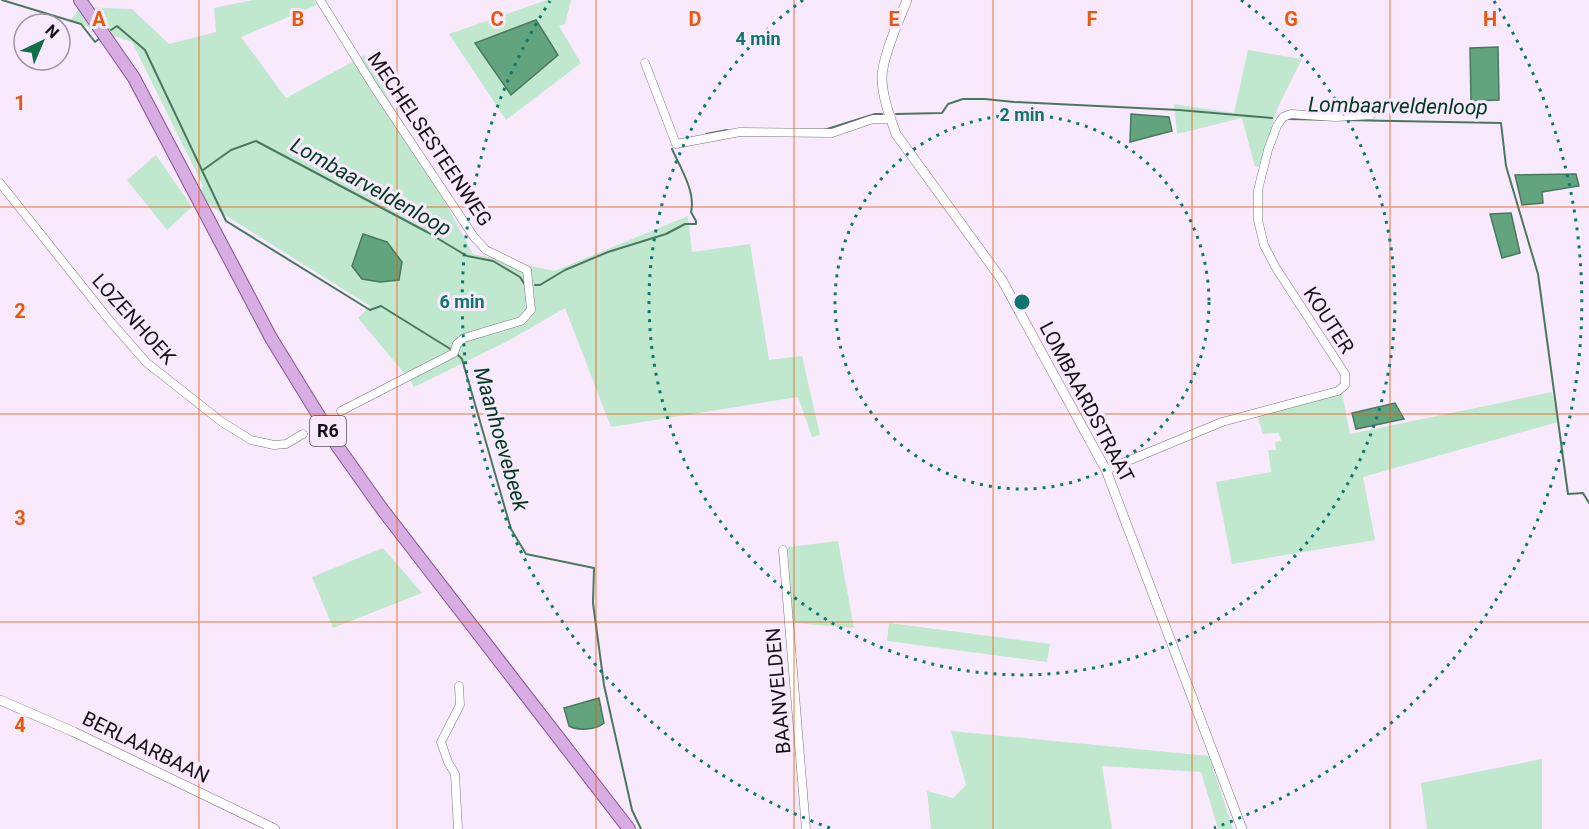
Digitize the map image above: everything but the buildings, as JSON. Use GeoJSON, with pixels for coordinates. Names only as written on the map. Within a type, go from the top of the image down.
{"type":"FeatureCollection","features":[{"type":"Feature","properties":{"kind":"main road","name":"R6"},"geometry":{"type":"LineString","coordinates":[[80,0],[134,78],[260,318],[338,447],[389,518],[629,829]]}},
{"type":"Feature","properties":{"kind":"street","name":"MECHELSESTEENWEG"},"geometry":{"type":"LineString","coordinates":[[320,0],[374,87],[474,237],[486,250],[527,270],[531,310],[521,321],[464,338],[454,353],[341,411]]}},
{"type":"Feature","properties":{"kind":"street","name":"LOMBAARDSTRAAT"},"geometry":{"type":"LineString","coordinates":[[907,0],[891,42],[882,78],[896,135],[1002,280],[1106,470],[1242,829]]}},
{"type":"Feature","properties":{"kind":"street"},"geometry":{"type":"LineString","coordinates":[[645,63],[676,144],[740,132],[832,132],[873,119],[891,119]]}},
{"type":"Feature","properties":{"kind":"street","name":"KOUTER"},"geometry":{"type":"LineString","coordinates":[[1106,470],[1222,422],[1338,391],[1345,385],[1344,374],[1276,268],[1264,245],[1258,220],[1258,190],[1268,150],[1283,117],[1291,114],[1335,117],[1371,115]]}},
{"type":"Feature","properties":{"kind":"street","name":"LOZENHOEK"},"geometry":{"type":"LineString","coordinates":[[0,183],[110,321],[156,371],[222,422],[251,440],[274,445],[286,444],[303,434]]}},
{"type":"Feature","properties":{"kind":"street","name":"BAANVELDEN"},"geometry":{"type":"LineString","coordinates":[[783,550],[806,829]]}},
{"type":"Feature","properties":{"kind":"street"},"geometry":{"type":"LineString","coordinates":[[458,829],[455,774],[441,742],[460,705],[459,686]]}},
{"type":"Feature","properties":{"kind":"street","name":"BERLAARBAAN"},"geometry":{"type":"LineString","coordinates":[[0,700],[76,733],[274,829]]}},
{"type":"Feature","properties":{"kind":"shaded area"},"geometry":{"type":"Polygon","coordinates":[[[253,0],[314,0],[317,5],[241,37],[286,98],[365,55],[473,254],[554,271],[688,216],[692,252],[750,244],[769,360],[802,356],[820,435],[812,437],[798,397],[611,427],[565,308],[508,341],[414,387],[358,318],[370,306],[196,197],[203,186],[132,42],[72,22],[80,7],[132,9],[169,44],[216,32],[214,8],[253,0]]]}},
{"type":"Feature","properties":{"kind":"shaded area"},"geometry":{"type":"Polygon","coordinates":[[[547,0],[571,0],[565,24],[559,26],[581,63],[506,120],[449,34],[547,0]]]}},
{"type":"Feature","properties":{"kind":"shaded area"},"geometry":{"type":"Polygon","coordinates":[[[536,20],[558,55],[511,95],[475,43],[536,20]]]}},
{"type":"Feature","properties":{"kind":"shaded area"},"geometry":{"type":"Polygon","coordinates":[[[1498,47],[1499,100],[1471,101],[1470,48],[1498,47]]]}},
{"type":"Feature","properties":{"kind":"shaded area"},"geometry":{"type":"Polygon","coordinates":[[[1248,50],[1302,59],[1278,107],[1259,166],[1255,167],[1242,118],[1177,134],[1174,104],[1234,113],[1248,50]]]}},
{"type":"Feature","properties":{"kind":"shaded area"},"geometry":{"type":"Polygon","coordinates":[[[1131,114],[1169,117],[1172,131],[1130,142],[1131,114]]]}},
{"type":"Feature","properties":{"kind":"shaded area"},"geometry":{"type":"Polygon","coordinates":[[[156,155],[192,207],[167,230],[127,180],[156,155]]]}},
{"type":"Feature","properties":{"kind":"shaded area"},"geometry":{"type":"Polygon","coordinates":[[[1576,174],[1579,186],[1542,192],[1543,203],[1522,205],[1515,175],[1576,174]]]}},
{"type":"Feature","properties":{"kind":"shaded area"},"geometry":{"type":"Polygon","coordinates":[[[1511,213],[1520,253],[1502,258],[1490,214],[1511,213]]]}},
{"type":"Feature","properties":{"kind":"shaded area"},"geometry":{"type":"Polygon","coordinates":[[[363,234],[387,242],[402,262],[399,280],[380,282],[362,279],[352,266],[363,234]]]}},
{"type":"Feature","properties":{"kind":"shaded area"},"geometry":{"type":"Polygon","coordinates":[[[1552,392],[1558,422],[1363,477],[1375,540],[1232,564],[1216,482],[1271,472],[1268,450],[1276,450],[1275,442],[1281,441],[1279,433],[1263,434],[1257,415],[1342,393],[1350,434],[1552,392]]]}},
{"type":"Feature","properties":{"kind":"shaded area"},"geometry":{"type":"Polygon","coordinates":[[[1395,403],[1404,419],[1356,429],[1352,413],[1395,403]]]}},
{"type":"Feature","properties":{"kind":"shaded area"},"geometry":{"type":"Polygon","coordinates":[[[838,541],[854,628],[793,623],[788,547],[838,541]]]}},
{"type":"Feature","properties":{"kind":"shaded area"},"geometry":{"type":"Polygon","coordinates":[[[383,548],[422,593],[333,628],[312,577],[383,548]]]}},
{"type":"Feature","properties":{"kind":"shaded area"},"geometry":{"type":"Polygon","coordinates":[[[889,623],[1050,644],[1047,662],[887,641],[889,623]]]}},
{"type":"Feature","properties":{"kind":"shaded area"},"geometry":{"type":"Polygon","coordinates":[[[599,698],[604,723],[587,729],[569,726],[564,708],[599,698]]]}},
{"type":"Feature","properties":{"kind":"shaded area"},"geometry":{"type":"Polygon","coordinates":[[[951,731],[1209,756],[1233,829],[1218,829],[1201,772],[1102,766],[1112,829],[931,829],[927,791],[953,798],[966,785],[951,731]]]}},
{"type":"Feature","properties":{"kind":"shaded area"},"geometry":{"type":"Polygon","coordinates":[[[1542,759],[1542,829],[1427,829],[1421,783],[1542,759]]]}},
{"type":"Feature","properties":{"kind":"waterway","name":"Maanhoevebeek"},"geometry":{"type":"LineString","coordinates":[[2,0],[81,24],[95,42],[100,38]]}},
{"type":"Feature","properties":{"kind":"waterway","name":"Maanhoevebeek"},"geometry":{"type":"LineString","coordinates":[[111,30],[117,26],[145,50],[226,221],[370,310],[381,306],[452,350]]}},
{"type":"Feature","properties":{"kind":"waterway","name":"Lombaarveldenloop"},"geometry":{"type":"LineString","coordinates":[[896,114],[942,113],[948,104],[963,99],[985,99],[1179,110],[1272,118]]}},
{"type":"Feature","properties":{"kind":"waterway","name":"Lombaarveldenloop"},"geometry":{"type":"LineString","coordinates":[[824,130],[875,114],[882,114]]}},
{"type":"Feature","properties":{"kind":"waterway","name":"Lombaarveldenloop"},"geometry":{"type":"LineString","coordinates":[[1288,119],[1501,123],[1506,166],[1538,274],[1568,494],[1583,493],[1589,503]]}},
{"type":"Feature","properties":{"kind":"waterway","name":"Lombaarveldenloop"},"geometry":{"type":"LineString","coordinates":[[706,134],[727,130]]}},
{"type":"Feature","properties":{"kind":"waterway","name":"Lombaarveldenloop"},"geometry":{"type":"LineString","coordinates":[[203,170],[231,150],[256,141],[427,232],[467,256],[493,261],[520,277],[525,285]]}},
{"type":"Feature","properties":{"kind":"waterway","name":"Lombaarveldenloop"},"geometry":{"type":"LineString","coordinates":[[535,285],[540,285],[565,270],[608,252],[666,234],[685,224],[696,224],[691,212],[689,188],[672,149]]}},
{"type":"Feature","properties":{"kind":"waterway","name":"Maanhoevebeek"},"geometry":{"type":"LineString","coordinates":[[456,353],[462,359],[511,529],[526,554],[594,568],[593,603],[604,685],[632,810],[641,829]]}}]}
